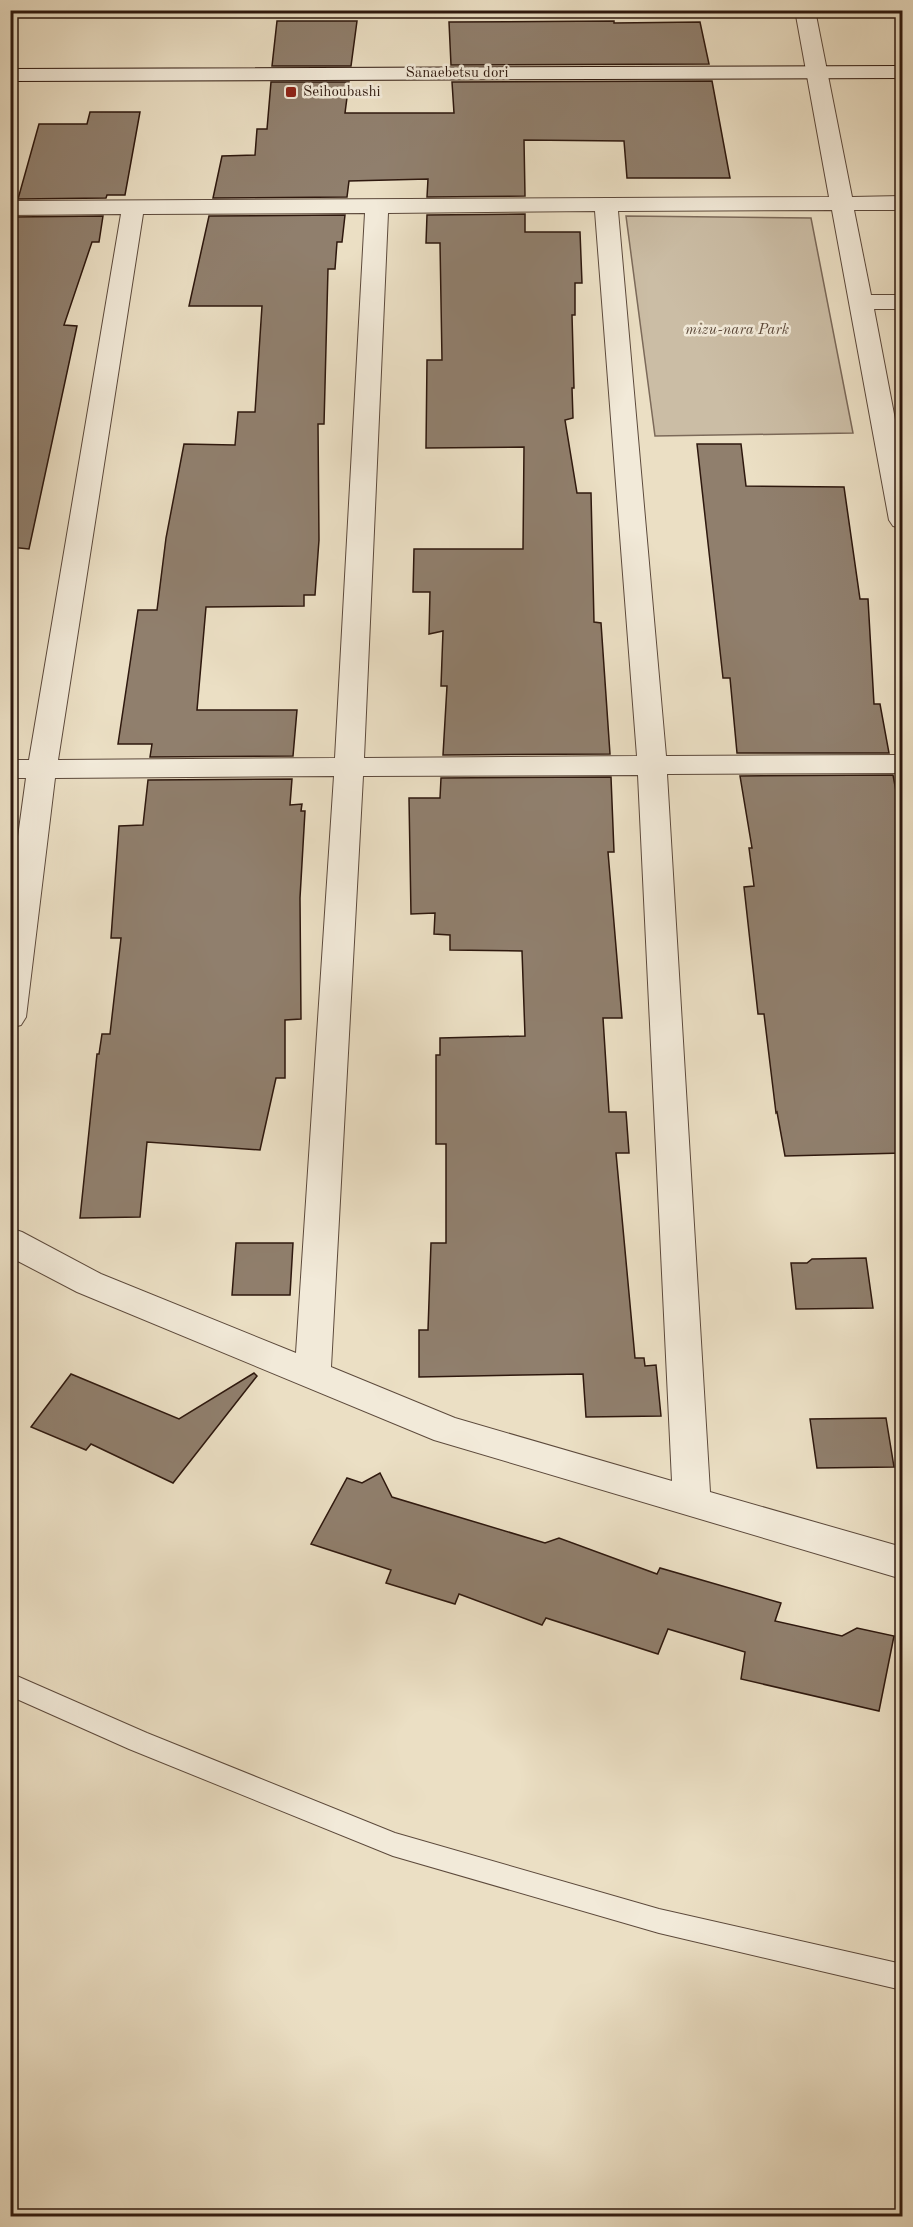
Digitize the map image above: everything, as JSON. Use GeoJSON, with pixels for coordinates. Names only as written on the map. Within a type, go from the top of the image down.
{"type":"FeatureCollection","features":[{"type":"Feature","properties":{"kind":"street"},"geometry":{"type":"LineString","coordinates":[[806,10],[862,302],[894,423],[903,520]]}},
{"type":"Feature","properties":{"kind":"street","name":"Sanaebetsu dori"},"geometry":{"type":"LineString","coordinates":[[10,75],[903,72]]}},
{"type":"Feature","properties":{"kind":"street"},"geometry":{"type":"LineString","coordinates":[[10,208],[903,203]]}},
{"type":"Feature","properties":{"kind":"street"},"geometry":{"type":"LineString","coordinates":[[606,204],[652,765],[692,1501]]}},
{"type":"Feature","properties":{"kind":"street"},"geometry":{"type":"LineString","coordinates":[[313,1375],[349,767],[377,206]]}},
{"type":"Feature","properties":{"kind":"street"},"geometry":{"type":"LineString","coordinates":[[10,1017],[42,769],[133,207]]}},
{"type":"Feature","properties":{"kind":"street"},"geometry":{"type":"LineString","coordinates":[[862,302],[903,302]]}},
{"type":"Feature","properties":{"kind":"street"},"geometry":{"type":"LineString","coordinates":[[10,769],[903,764]]}},
{"type":"Feature","properties":{"kind":"street"},"geometry":{"type":"LineString","coordinates":[[10,1241],[89,1283],[447,1430],[903,1563]]}},
{"type":"Feature","properties":{"kind":"lane"},"geometry":{"type":"LineString","coordinates":[[10,1684],[138,1741],[393,1844],[659,1921],[903,1977]]}},
{"type":"Feature","properties":{"kind":"green space","name":"mizu-nara Park"},"geometry":{"type":"Polygon","coordinates":[[[626,216],[811,218],[853,433],[655,436],[626,216]]]}},
{"type":"Feature","properties":{"kind":"building"},"geometry":{"type":"Polygon","coordinates":[[[277,21],[357,21],[351,66],[272,66],[277,21]]]}},
{"type":"Feature","properties":{"kind":"building"},"geometry":{"type":"Polygon","coordinates":[[[614,21],[614,23],[700,22],[709,64],[451,65],[449,22],[614,21]]]}},
{"type":"Feature","properties":{"kind":"building"},"geometry":{"type":"Polygon","coordinates":[[[712,81],[730,178],[627,178],[624,141],[524,140],[525,196],[427,197],[428,179],[349,181],[347,197],[213,198],[222,156],[255,155],[257,129],[267,129],[271,82],[349,82],[345,113],[454,113],[452,82],[712,81]]]}},
{"type":"Feature","properties":{"kind":"building"},"geometry":{"type":"Polygon","coordinates":[[[90,112],[140,112],[125,195],[107,195],[106,198],[18,199],[39,124],[87,124],[90,112]]]}},
{"type":"Feature","properties":{"kind":"building"},"geometry":{"type":"Polygon","coordinates":[[[525,214],[525,232],[580,232],[582,283],[575,283],[575,315],[572,315],[573,418],[565,420],[577,493],[591,493],[594,622],[601,623],[610,754],[443,755],[447,686],[441,686],[443,631],[429,634],[430,592],[413,592],[414,549],[523,549],[524,447],[426,448],[427,360],[442,360],[440,243],[426,243],[427,215],[525,214]]]}},
{"type":"Feature","properties":{"kind":"building"},"geometry":{"type":"Polygon","coordinates":[[[345,215],[342,242],[337,242],[335,269],[328,269],[324,424],[318,424],[319,540],[315,595],[304,595],[304,606],[206,607],[197,710],[297,710],[293,756],[150,757],[152,744],[118,744],[138,610],[157,610],[166,538],[184,444],[235,445],[238,412],[255,412],[262,306],[189,306],[209,216],[345,215]]]}},
{"type":"Feature","properties":{"kind":"building"},"geometry":{"type":"Polygon","coordinates":[[[103,216],[99,242],[92,242],[64,325],[77,326],[29,549],[10,547],[10,228],[13,217],[103,216]]]}},
{"type":"Feature","properties":{"kind":"building"},"geometry":{"type":"Polygon","coordinates":[[[697,444],[741,444],[746,486],[844,487],[860,599],[868,599],[874,704],[880,704],[889,753],[737,753],[730,678],[723,678],[697,444]]]}},
{"type":"Feature","properties":{"kind":"building"},"geometry":{"type":"Polygon","coordinates":[[[893,775],[896,791],[903,791],[903,1153],[785,1156],[776,1113],[764,1014],[758,1014],[744,887],[754,886],[749,848],[752,848],[740,776],[893,775]]]}},
{"type":"Feature","properties":{"kind":"building"},"geometry":{"type":"Polygon","coordinates":[[[611,777],[614,852],[608,852],[622,1018],[603,1018],[609,1112],[626,1112],[629,1153],[616,1153],[635,1358],[644,1358],[645,1366],[656,1365],[661,1416],[586,1417],[583,1374],[419,1377],[419,1330],[428,1330],[431,1243],[446,1243],[446,1144],[436,1144],[436,1055],[440,1055],[440,1038],[525,1036],[522,951],[450,950],[450,935],[434,934],[435,913],[411,914],[409,798],[440,798],[441,778],[611,777]]]}},
{"type":"Feature","properties":{"kind":"building"},"geometry":{"type":"Polygon","coordinates":[[[292,779],[290,805],[302,804],[301,811],[305,811],[300,898],[301,1019],[285,1020],[285,1078],[276,1078],[260,1150],[147,1142],[140,1217],[80,1218],[97,1054],[99,1054],[102,1034],[110,1034],[121,938],[111,938],[119,826],[143,825],[148,780],[292,779]]]}},
{"type":"Feature","properties":{"kind":"building"},"geometry":{"type":"Polygon","coordinates":[[[236,1243],[293,1243],[290,1295],[232,1295],[236,1243]]]}},
{"type":"Feature","properties":{"kind":"building"},"geometry":{"type":"Polygon","coordinates":[[[866,1258],[873,1308],[796,1309],[791,1263],[807,1263],[812,1259],[866,1258]]]}},
{"type":"Feature","properties":{"kind":"building"},"geometry":{"type":"Polygon","coordinates":[[[254,1373],[257,1376],[173,1483],[91,1444],[86,1450],[31,1427],[71,1374],[179,1419],[254,1373]]]}},
{"type":"Feature","properties":{"kind":"building"},"geometry":{"type":"Polygon","coordinates":[[[886,1418],[894,1467],[817,1468],[810,1419],[886,1418]]]}},
{"type":"Feature","properties":{"kind":"building"},"geometry":{"type":"Polygon","coordinates":[[[380,1473],[392,1497],[545,1543],[559,1538],[657,1574],[660,1568],[781,1603],[775,1621],[842,1636],[857,1628],[894,1636],[879,1711],[741,1679],[745,1652],[668,1629],[658,1654],[546,1618],[542,1625],[459,1594],[455,1604],[386,1583],[391,1570],[311,1544],[347,1478],[362,1483],[380,1473]]]}},
{"type":"Feature","properties":{"kind":"place","name":"Seihoubashi"},"geometry":{"type":"Point","coordinates":[291,92]}}]}
